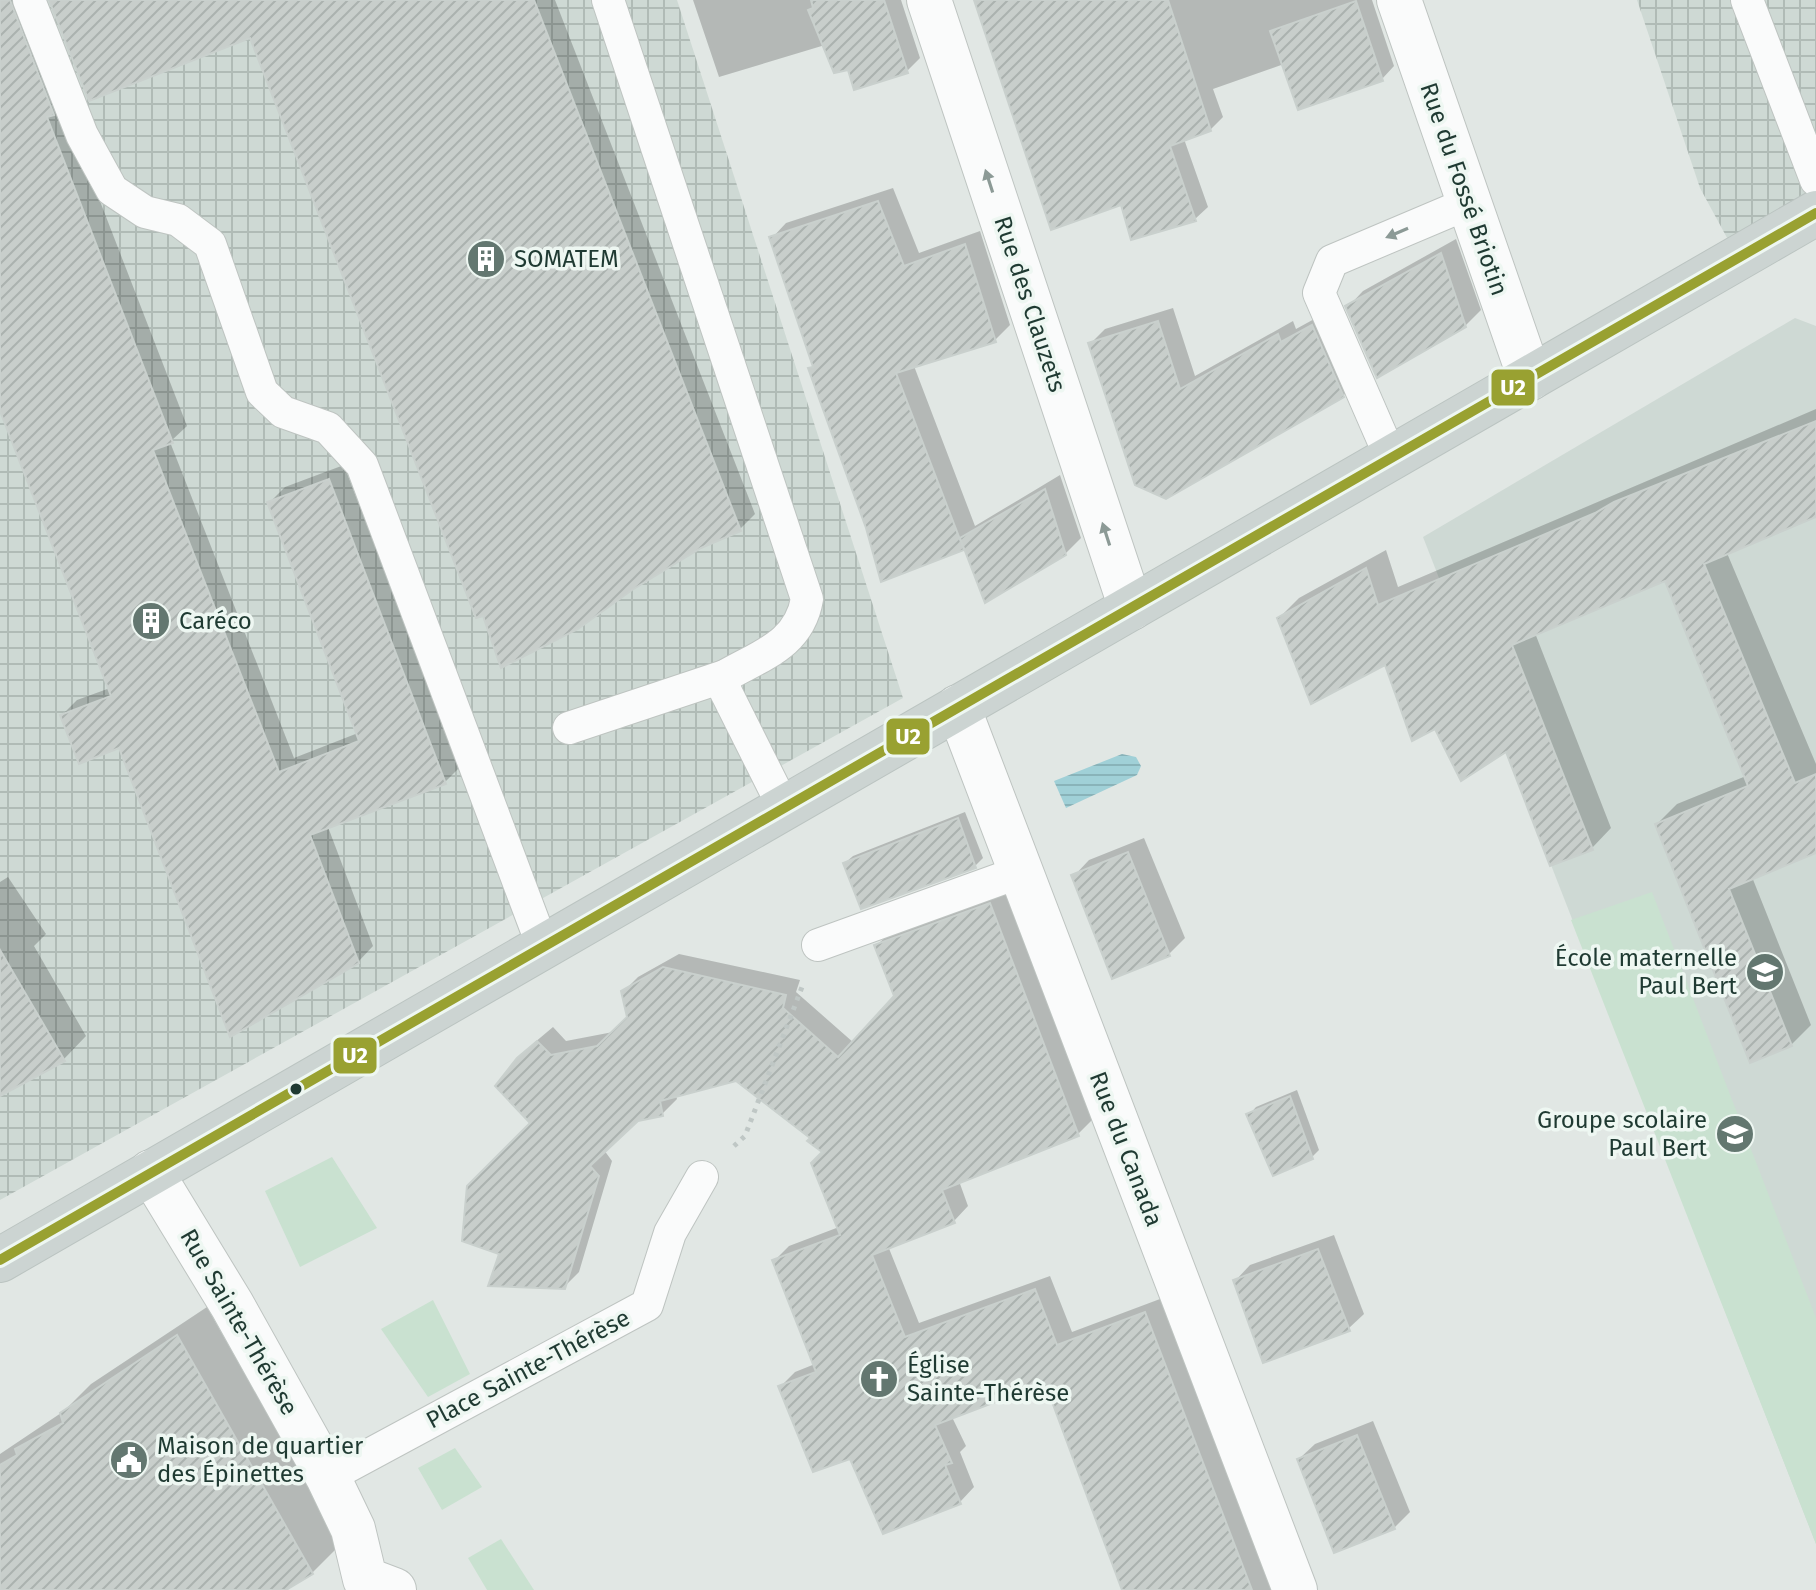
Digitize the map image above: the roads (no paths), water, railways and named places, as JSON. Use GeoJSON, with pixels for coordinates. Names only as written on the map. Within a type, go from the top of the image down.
{"type":"FeatureCollection","features":[{"type":"Feature","properties":{"kind":"main road"},"geometry":{"type":"LineString","coordinates":[[0,1260],[1816,213]]}},
{"type":"Feature","properties":{"kind":"street","name":"Rue des Clauzets"},"geometry":{"type":"LineString","coordinates":[[929,0],[1131,608]]}},
{"type":"Feature","properties":{"kind":"street","name":"Rue du Fossé Briotin"},"geometry":{"type":"LineString","coordinates":[[1399,0],[1530,378]]}},
{"type":"Feature","properties":{"kind":"street","name":"Rue du Canada"},"geometry":{"type":"LineString","coordinates":[[958,707],[1295,1590]]}},
{"type":"Feature","properties":{"kind":"street","name":"Rue Sainte-Thérèse"},"geometry":{"type":"LineString","coordinates":[[151,1172],[232,1305],[328,1477],[353,1529],[369,1586]]}},
{"type":"Feature","properties":{"kind":"lane"},"geometry":{"type":"LineString","coordinates":[[29,0],[82,135],[112,190],[145,212],[178,220],[210,244],[262,392],[283,412],[328,428],[362,465],[543,947]]}},
{"type":"Feature","properties":{"kind":"lane"},"geometry":{"type":"LineString","coordinates":[[569,728],[725,676],[790,639],[803,619],[807,599],[608,0]]}},
{"type":"Feature","properties":{"kind":"lane"},"geometry":{"type":"LineString","coordinates":[[1747,0],[1816,180]]}},
{"type":"Feature","properties":{"kind":"lane"},"geometry":{"type":"LineString","coordinates":[[1391,458],[1319,293],[1332,261],[1469,203]]}},
{"type":"Feature","properties":{"kind":"lane"},"geometry":{"type":"LineString","coordinates":[[725,676],[725,690],[784,808]]}},
{"type":"Feature","properties":{"kind":"lane"},"geometry":{"type":"LineString","coordinates":[[818,945],[1020,872]]}},
{"type":"Feature","properties":{"kind":"lane","name":"Place Sainte-Thérèse"},"geometry":{"type":"LineString","coordinates":[[328,1477],[647,1305],[670,1233],[702,1177]]}},
{"type":"Feature","properties":{"kind":"water"},"geometry":{"type":"Polygon","coordinates":[[[1122,754],[1136,757],[1141,766],[1137,775],[1066,808],[1054,781],[1122,754]]]}},
{"type":"Feature","properties":{"kind":"place","name":"SOMATEM"},"geometry":{"type":"Point","coordinates":[486,259]}},
{"type":"Feature","properties":{"kind":"place","name":"Caréco"},"geometry":{"type":"Point","coordinates":[151,621]}},
{"type":"Feature","properties":{"kind":"place","name":"École maternelle Paul Bert"},"geometry":{"type":"Point","coordinates":[1765,972]}},
{"type":"Feature","properties":{"kind":"place","name":"Groupe scolaire Paul Bert"},"geometry":{"type":"Point","coordinates":[1735,1134]}},
{"type":"Feature","properties":{"kind":"place","name":"Église Sainte-Thérèse"},"geometry":{"type":"Point","coordinates":[879,1379]}},
{"type":"Feature","properties":{"kind":"place","name":"Maison de quartier des Épinettes"},"geometry":{"type":"Point","coordinates":[129,1460]}}]}
